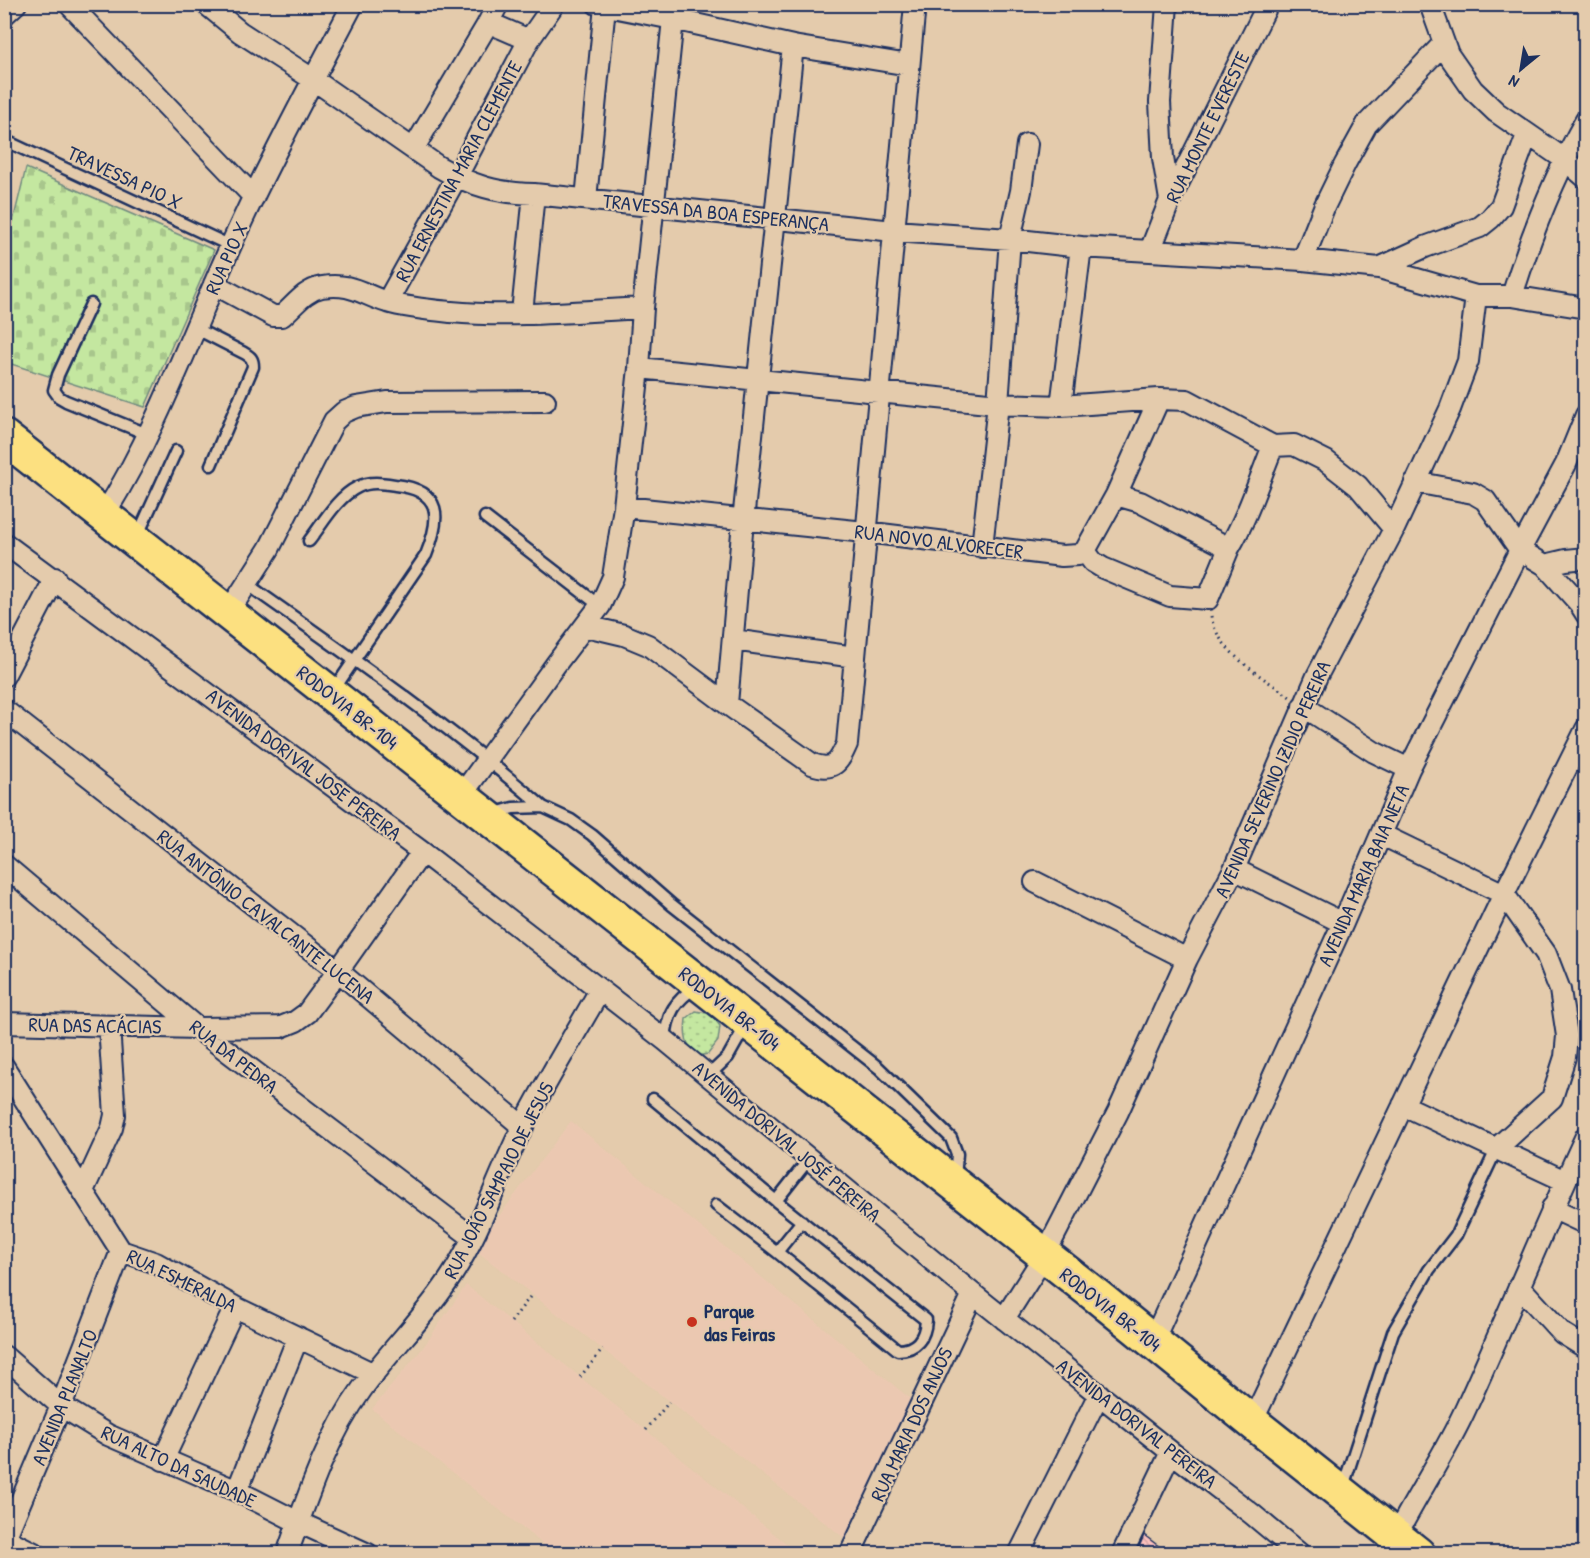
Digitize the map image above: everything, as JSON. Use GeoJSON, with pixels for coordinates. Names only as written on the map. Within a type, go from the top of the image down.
{"type":"FeatureCollection","features":[{"type":"Feature","properties":{"kind":"highway","name":"RODOVIA BR-104"},"geometry":{"type":"LineString","coordinates":[[4,437],[1153,1341],[1407,1545]]}},
{"type":"Feature","properties":{"kind":"highway"},"geometry":{"type":"LineString","coordinates":[[4,464],[39,464]]}},
{"type":"Feature","properties":{"kind":"street"},"geometry":{"type":"LineString","coordinates":[[4,15],[16,4]]}},
{"type":"Feature","properties":{"kind":"street"},"geometry":{"type":"LineString","coordinates":[[69,4],[255,197]]}},
{"type":"Feature","properties":{"kind":"street","name":"TRAVESSA DA BOA ESPERANÇA"},"geometry":{"type":"LineString","coordinates":[[206,4],[240,32],[456,177],[477,186],[507,193],[894,231],[1010,239],[1081,247],[1303,260],[1379,268],[1476,296],[1512,296],[1586,308]]}},
{"type":"Feature","properties":{"kind":"street","name":"RUA PIO X"},"geometry":{"type":"LineString","coordinates":[[104,514],[147,434],[231,246],[353,4]]}},
{"type":"Feature","properties":{"kind":"street"},"geometry":{"type":"LineString","coordinates":[[414,148],[498,4]]}},
{"type":"Feature","properties":{"kind":"street","name":"RUA ERNESTINA MARIA CLEMENTE"},"geometry":{"type":"LineString","coordinates":[[387,302],[529,40],[554,4]]}},
{"type":"Feature","properties":{"kind":"street"},"geometry":{"type":"LineString","coordinates":[[586,626],[624,635],[648,645],[812,764],[822,768],[836,764],[847,744],[915,4]]}},
{"type":"Feature","properties":{"kind":"street"},"geometry":{"type":"LineString","coordinates":[[1167,4],[1160,102],[1163,158],[1170,200]]}},
{"type":"Feature","properties":{"kind":"street","name":"RUA MONTE EVERESTE"},"geometry":{"type":"LineString","coordinates":[[1150,251],[1170,200],[1268,4]]}},
{"type":"Feature","properties":{"kind":"street"},"geometry":{"type":"LineString","coordinates":[[1430,4],[1449,54],[1473,90],[1496,112],[1564,159],[1586,178]]}},
{"type":"Feature","properties":{"kind":"street"},"geometry":{"type":"LineString","coordinates":[[586,199],[601,5],[793,46],[909,65]]}},
{"type":"Feature","properties":{"kind":"street"},"geometry":{"type":"LineString","coordinates":[[473,806],[488,759],[600,606],[613,578],[624,507],[639,368],[643,308],[673,19]]}},
{"type":"Feature","properties":{"kind":"street"},"geometry":{"type":"LineString","coordinates":[[487,25],[492,24],[529,40]]}},
{"type":"Feature","properties":{"kind":"street"},"geometry":{"type":"LineString","coordinates":[[1303,260],[1325,205],[1367,124],[1444,43]]}},
{"type":"Feature","properties":{"kind":"street"},"geometry":{"type":"LineString","coordinates":[[727,704],[743,521],[793,46]]}},
{"type":"Feature","properties":{"kind":"street"},"geometry":{"type":"LineString","coordinates":[[1512,296],[1528,243],[1564,159],[1586,120]]}},
{"type":"Feature","properties":{"kind":"street"},"geometry":{"type":"LineString","coordinates":[[1379,268],[1425,247],[1480,227],[1490,219],[1501,206],[1527,135]]}},
{"type":"Feature","properties":{"kind":"street"},"geometry":{"type":"LineString","coordinates":[[982,547],[998,404],[1010,239],[1021,191],[1027,144]]}},
{"type":"Feature","properties":{"kind":"street"},"geometry":{"type":"LineString","coordinates":[[522,313],[534,194]]}},
{"type":"Feature","properties":{"kind":"street"},"geometry":{"type":"LineString","coordinates":[[1061,406],[1081,247]]}},
{"type":"Feature","properties":{"kind":"street"},"geometry":{"type":"LineString","coordinates":[[214,284],[273,316],[282,316],[306,292],[320,287],[336,286],[358,289],[387,302],[453,312],[522,313],[643,308]]}},
{"type":"Feature","properties":{"kind":"street","name":"AVENIDA SEVERINO IZIDIO PEREIRA"},"geometry":{"type":"LineString","coordinates":[[1004,1319],[1044,1256],[1118,1112],[1187,959],[1234,869],[1317,676],[1394,529],[1450,410],[1468,362],[1476,296]]}},
{"type":"Feature","properties":{"kind":"street"},"geometry":{"type":"LineString","coordinates":[[639,368],[998,404],[1061,406],[1158,399],[1187,400],[1272,446],[1294,445],[1326,461],[1358,486],[1394,529]]}},
{"type":"Feature","properties":{"kind":"street"},"geometry":{"type":"LineString","coordinates":[[1158,399],[1116,495],[1085,551],[1093,562],[1103,568],[1170,597],[1208,599],[1229,548],[1243,524],[1250,500],[1272,446]]}},
{"type":"Feature","properties":{"kind":"street"},"geometry":{"type":"LineString","coordinates":[[228,613],[269,549],[334,421],[344,412],[356,407],[387,402],[545,401]]}},
{"type":"Feature","properties":{"kind":"street","name":"AVENIDA MARIA BAIA NETA"},"geometry":{"type":"LineString","coordinates":[[1153,1341],[1343,923],[1409,769],[1566,464],[1586,415]]}},
{"type":"Feature","properties":{"kind":"street"},"geometry":{"type":"LineString","coordinates":[[1416,482],[1473,493],[1485,500],[1520,550],[1545,565],[1586,614]]}},
{"type":"Feature","properties":{"kind":"street"},"geometry":{"type":"LineString","coordinates":[[1116,495],[1140,502],[1229,548]]}},
{"type":"Feature","properties":{"kind":"street","name":"RUA NOVO ALVORECER"},"geometry":{"type":"LineString","coordinates":[[624,507],[865,532],[1062,556],[1078,555],[1085,551]]}},
{"type":"Feature","properties":{"kind":"street","name":"AVENIDA DORIVAL JOSE PEREIRA"},"geometry":{"type":"LineString","coordinates":[[4,543],[55,578],[422,852],[600,990]]}},
{"type":"Feature","properties":{"kind":"street"},"geometry":{"type":"LineString","coordinates":[[1545,565],[1586,558]]}},
{"type":"Feature","properties":{"kind":"street"},"geometry":{"type":"LineString","coordinates":[[4,676],[55,578]]}},
{"type":"Feature","properties":{"kind":"street"},"geometry":{"type":"LineString","coordinates":[[732,640],[855,657]]}},
{"type":"Feature","properties":{"kind":"street"},"geometry":{"type":"LineString","coordinates":[[1304,706],[1374,752],[1409,769]]}},
{"type":"Feature","properties":{"kind":"street","name":"RUA ANTÔNIO CAVALCANTE LUCENA"},"geometry":{"type":"LineString","coordinates":[[4,710],[338,971],[522,1127]]}},
{"type":"Feature","properties":{"kind":"street"},"geometry":{"type":"LineString","coordinates":[[1252,1422],[1504,894],[1586,729]]}},
{"type":"Feature","properties":{"kind":"street"},"geometry":{"type":"LineString","coordinates":[[1382,835],[1504,894],[1546,954],[1560,990],[1567,1036],[1565,1057],[1552,1098],[1497,1148]]}},
{"type":"Feature","properties":{"kind":"street","name":"RUA DAS ACÁCIAS"},"geometry":{"type":"LineString","coordinates":[[4,1023],[196,1028],[281,1027],[296,1022],[307,1013],[422,852]]}},
{"type":"Feature","properties":{"kind":"street","name":"RUA DA PEDRA"},"geometry":{"type":"LineString","coordinates":[[4,865],[196,1028],[472,1237]]}},
{"type":"Feature","properties":{"kind":"street"},"geometry":{"type":"LineString","coordinates":[[1234,869],[1343,923]]}},
{"type":"Feature","properties":{"kind":"street"},"geometry":{"type":"LineString","coordinates":[[1035,882],[1187,959]]}},
{"type":"Feature","properties":{"kind":"street","name":"AVENIDA DORIVAL JOSÉ PEREIRA"},"geometry":{"type":"LineString","coordinates":[[600,990],[709,1075],[973,1294]]}},
{"type":"Feature","properties":{"kind":"street","name":"RUA JOÃO SAMPAIO DE JESUS"},"geometry":{"type":"LineString","coordinates":[[287,1554],[331,1441],[352,1403],[452,1275],[472,1237],[522,1127],[600,990]]}},
{"type":"Feature","properties":{"kind":"street"},"geometry":{"type":"LineString","coordinates":[[83,1191],[112,1128],[115,1115],[109,1026]]}},
{"type":"Feature","properties":{"kind":"street","name":"RUA ESMERALDA"},"geometry":{"type":"LineString","coordinates":[[4,1067],[121,1251],[156,1263],[235,1307],[374,1374]]}},
{"type":"Feature","properties":{"kind":"street"},"geometry":{"type":"LineString","coordinates":[[1404,1105],[1565,1181]]}},
{"type":"Feature","properties":{"kind":"street"},"geometry":{"type":"LineString","coordinates":[[1407,1545],[1552,1208],[1586,1136]]}},
{"type":"Feature","properties":{"kind":"street"},"geometry":{"type":"LineString","coordinates":[[1552,1208],[1586,1224]]}},
{"type":"Feature","properties":{"kind":"street","name":"AVENIDA PLANALTO"},"geometry":{"type":"LineString","coordinates":[[5,1540],[61,1406],[121,1251]]}},
{"type":"Feature","properties":{"kind":"street"},"geometry":{"type":"LineString","coordinates":[[1518,1286],[1562,1333],[1586,1348]]}},
{"type":"Feature","properties":{"kind":"street","name":"AVENIDA DORIVAL PEREIRA"},"geometry":{"type":"LineString","coordinates":[[973,1294],[1300,1554]]}},
{"type":"Feature","properties":{"kind":"street","name":"RUA MARIA DOS ANJOS"},"geometry":{"type":"LineString","coordinates":[[850,1554],[973,1294]]}},
{"type":"Feature","properties":{"kind":"street"},"geometry":{"type":"LineString","coordinates":[[163,1460],[235,1307]]}},
{"type":"Feature","properties":{"kind":"street"},"geometry":{"type":"LineString","coordinates":[[237,1491],[298,1337]]}},
{"type":"Feature","properties":{"kind":"street","name":"RUA ALTO DA SAUDADE"},"geometry":{"type":"LineString","coordinates":[[4,1356],[61,1406],[108,1435],[237,1491],[368,1554]]}},
{"type":"Feature","properties":{"kind":"street"},"geometry":{"type":"LineString","coordinates":[[1019,1554],[1099,1394]]}},
{"type":"Feature","properties":{"kind":"street"},"geometry":{"type":"LineString","coordinates":[[1122,1554],[1171,1452]]}},
{"type":"Feature","properties":{"kind":"street"},"geometry":{"type":"LineString","coordinates":[[5,1540],[36,1554]]}},
{"type":"Feature","properties":{"kind":"lane","name":"TRAVESSA PIO X"},"geometry":{"type":"LineString","coordinates":[[4,140],[231,246]]}},
{"type":"Feature","properties":{"kind":"lane"},"geometry":{"type":"LineString","coordinates":[[91,304],[58,375],[54,390],[66,401],[147,434]]}},
{"type":"Feature","properties":{"kind":"lane"},"geometry":{"type":"LineString","coordinates":[[195,328],[244,353],[252,358],[253,362],[253,367],[211,465]]}},
{"type":"Feature","properties":{"kind":"lane"},"geometry":{"type":"LineString","coordinates":[[136,540],[176,451]]}},
{"type":"Feature","properties":{"kind":"lane"},"geometry":{"type":"LineString","coordinates":[[309,541],[346,494],[360,486],[376,482],[418,490],[434,506],[435,532],[426,555],[331,694]]}},
{"type":"Feature","properties":{"kind":"lane"},"geometry":{"type":"LineString","coordinates":[[486,517],[600,606]]}},
{"type":"Feature","properties":{"kind":"lane"},"geometry":{"type":"LineString","coordinates":[[247,584],[488,759],[543,807],[571,820],[592,836],[672,905],[879,1068],[951,1138],[957,1154],[955,1185]]}},
{"type":"Feature","properties":{"kind":"lane"},"geometry":{"type":"LineString","coordinates":[[473,806],[543,807]]}},
{"type":"Feature","properties":{"kind":"lane"},"geometry":{"type":"LineString","coordinates":[[665,1040],[666,1021],[674,1006],[700,984]]}},
{"type":"Feature","properties":{"kind":"lane"},"geometry":{"type":"LineString","coordinates":[[709,1075],[728,1056],[748,1022]]}},
{"type":"Feature","properties":{"kind":"lane"},"geometry":{"type":"LineString","coordinates":[[652,1099],[926,1320],[923,1336],[916,1345],[907,1350],[898,1350],[716,1204]]}},
{"type":"Feature","properties":{"kind":"lane"},"geometry":{"type":"LineString","coordinates":[[1341,1493],[1394,1332],[1429,1270],[1456,1235],[1497,1148]]}},
{"type":"Feature","properties":{"kind":"lane"},"geometry":{"type":"LineString","coordinates":[[776,1201],[809,1159]]}},
{"type":"Feature","properties":{"kind":"lane"},"geometry":{"type":"LineString","coordinates":[[777,1252],[802,1221]]}},
{"type":"Feature","properties":{"kind":"path"},"geometry":{"type":"LineString","coordinates":[[1208,599],[1212,623],[1227,648],[1258,674],[1304,706]]}},
{"type":"Feature","properties":{"kind":"path"},"geometry":{"type":"LineString","coordinates":[[512,1322],[532,1294]]}},
{"type":"Feature","properties":{"kind":"path"},"geometry":{"type":"LineString","coordinates":[[580,1377],[603,1349]]}},
{"type":"Feature","properties":{"kind":"path"},"geometry":{"type":"LineString","coordinates":[[646,1430],[669,1402]]}},
{"type":"Feature","properties":{"kind":"shaded area","name":"Parque das Feiras"},"geometry":{"type":"Polygon","coordinates":[[[571,1121],[913,1401],[847,1540],[474,1249],[571,1121]]]}},
{"type":"Feature","properties":{"kind":"shaded area"},"geometry":{"type":"Polygon","coordinates":[[[466,1285],[798,1553],[554,1553],[372,1409],[422,1349],[466,1285]]]}},
{"type":"Feature","properties":{"kind":"green space"},"geometry":{"type":"Polygon","coordinates":[[[26,168],[214,250],[145,407],[5,362],[5,254],[26,168]]]}},
{"type":"Feature","properties":{"kind":"green space"},"geometry":{"type":"Polygon","coordinates":[[[696,1011],[711,1014],[720,1026],[718,1041],[708,1054],[697,1056],[686,1039],[685,1030],[686,1019],[696,1011]]]}},
{"type":"Feature","properties":{"kind":"building"},"geometry":{"type":"Polygon","coordinates":[[[1144,1535],[1169,1554],[1136,1554],[1144,1535]]]}},
{"type":"Feature","properties":{"kind":"place","name":"Parque das Feiras"},"geometry":{"type":"Point","coordinates":[692,1322]}}]}
